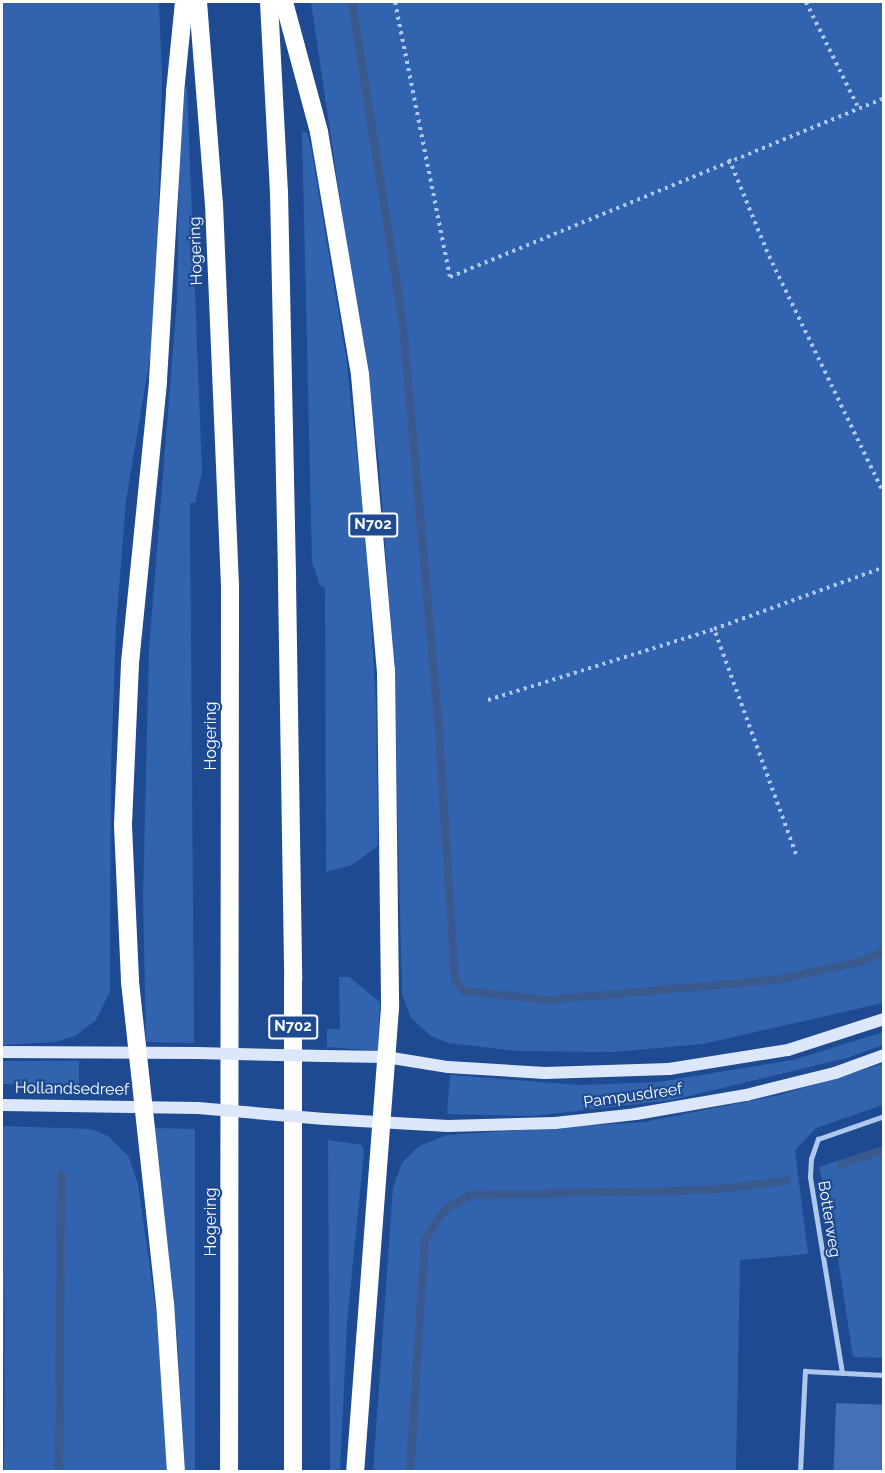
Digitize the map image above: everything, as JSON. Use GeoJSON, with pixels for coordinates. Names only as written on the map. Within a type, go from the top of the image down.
{"type":"FeatureCollection","features":[{"type":"Feature","properties":{"kind":"highway"},"geometry":{"type":"LineString","coordinates":[[176,1472],[165,1304],[136,1050],[123,824],[130,675],[158,380],[175,92],[184,2]]}},
{"type":"Feature","properties":{"kind":"highway","name":"Hogering"},"geometry":{"type":"LineString","coordinates":[[198,2],[214,204],[230,585],[229,1472]]}},
{"type":"Feature","properties":{"kind":"highway","name":"N702"},"geometry":{"type":"LineString","coordinates":[[269,2],[279,192],[287,594],[293,980],[293,1472]]}},
{"type":"Feature","properties":{"kind":"highway","name":"N702"},"geometry":{"type":"LineString","coordinates":[[284,2],[319,132],[360,375],[386,670],[390,1008],[355,1472]]}},
{"type":"Feature","properties":{"kind":"main road","name":"Pampusdreef"},"geometry":{"type":"LineString","coordinates":[[136,1050],[386,1057],[448,1067],[546,1073],[669,1069],[788,1050],[884,1019]]}},
{"type":"Feature","properties":{"kind":"main road"},"geometry":{"type":"LineString","coordinates":[[2,1052],[136,1050]]}},
{"type":"Feature","properties":{"kind":"main road","name":"Pampusdreef"},"geometry":{"type":"LineString","coordinates":[[325,1119],[382,1123],[555,1123],[636,1114],[746,1095],[835,1073],[884,1055]]}},
{"type":"Feature","properties":{"kind":"main road","name":"Hollandsedreef"},"geometry":{"type":"LineString","coordinates":[[2,1105],[198,1108],[325,1119]]}},
{"type":"Feature","properties":{"kind":"lane","name":"Botterweg"},"geometry":{"type":"LineString","coordinates":[[842,1373],[810,1177],[811,1159],[818,1138],[884,1116]]}},
{"type":"Feature","properties":{"kind":"lane"},"geometry":{"type":"LineString","coordinates":[[800,1472],[805,1371],[884,1375]]}},
{"type":"Feature","properties":{"kind":"path"},"geometry":{"type":"LineString","coordinates":[[395,2],[450,277],[729,159],[884,98]]}},
{"type":"Feature","properties":{"kind":"path"},"geometry":{"type":"LineString","coordinates":[[806,2],[858,107]]}},
{"type":"Feature","properties":{"kind":"path"},"geometry":{"type":"LineString","coordinates":[[729,159],[769,256],[884,494]]}},
{"type":"Feature","properties":{"kind":"path"},"geometry":{"type":"LineString","coordinates":[[488,700],[714,628],[884,567]]}},
{"type":"Feature","properties":{"kind":"path"},"geometry":{"type":"LineString","coordinates":[[714,628],[796,854]]}},
{"type":"Feature","properties":{"kind":"shaded area"},"geometry":{"type":"Polygon","coordinates":[[[2,2],[159,2],[162,77],[155,328],[126,501],[116,626],[111,768],[110,991],[96,1020],[75,1036],[54,1042],[2,1045],[2,2]]]}},
{"type":"Feature","properties":{"kind":"shaded area"},"geometry":{"type":"Polygon","coordinates":[[[311,2],[883,2],[883,1003],[703,1044],[614,1052],[517,1051],[448,1043],[431,1036],[411,1018],[402,994],[394,667],[379,463],[311,2]]]}},
{"type":"Feature","properties":{"kind":"shaded area"},"geometry":{"type":"Polygon","coordinates":[[[187,87],[202,472],[195,503],[190,503],[194,1043],[146,1042],[143,897],[149,649],[177,300],[180,88],[187,87]]]}},
{"type":"Feature","properties":{"kind":"shaded area"},"geometry":{"type":"Polygon","coordinates":[[[302,131],[307,133],[311,147],[346,357],[366,533],[376,704],[378,846],[352,865],[326,872],[325,587],[320,586],[312,562],[302,131]]]}},
{"type":"Feature","properties":{"kind":"shaded area"},"geometry":{"type":"Polygon","coordinates":[[[339,977],[349,977],[380,1002],[378,1051],[327,1047],[327,1029],[340,1029],[339,977]]]}},
{"type":"Feature","properties":{"kind":"shaded area"},"geometry":{"type":"Polygon","coordinates":[[[883,1032],[883,1045],[847,1058],[672,1100],[533,1116],[447,1114],[450,1075],[581,1085],[658,1082],[793,1060],[883,1032]]]}},
{"type":"Feature","properties":{"kind":"shaded area"},"geometry":{"type":"Polygon","coordinates":[[[2,1061],[79,1061],[79,1084],[2,1084],[2,1061]]]}},
{"type":"Feature","properties":{"kind":"shaded area"},"geometry":{"type":"Polygon","coordinates":[[[883,1064],[883,1105],[816,1128],[795,1151],[808,1254],[740,1260],[736,1471],[373,1472],[393,1187],[402,1163],[419,1146],[447,1135],[644,1122],[779,1095],[883,1064]]]}},
{"type":"Feature","properties":{"kind":"shaded area"},"geometry":{"type":"Polygon","coordinates":[[[2,1126],[91,1129],[108,1136],[129,1157],[138,1184],[158,1325],[167,1471],[4,1471],[5,1260],[2,1471],[2,1126]]]}},
{"type":"Feature","properties":{"kind":"shaded area"},"geometry":{"type":"Polygon","coordinates":[[[153,1128],[195,1129],[195,1471],[185,1471],[177,1334],[153,1128]]]}},
{"type":"Feature","properties":{"kind":"shaded area"},"geometry":{"type":"Polygon","coordinates":[[[328,1140],[362,1145],[364,1151],[347,1323],[340,1472],[330,1471],[328,1140]]]}},
{"type":"Feature","properties":{"kind":"shaded area"},"geometry":{"type":"Polygon","coordinates":[[[883,1146],[883,1358],[853,1357],[832,1219],[819,1167],[883,1146]]]}},
{"type":"Feature","properties":{"kind":"building"},"geometry":{"type":"Polygon","coordinates":[[[836,1403],[884,1405],[882,1472],[834,1472],[836,1403]]]}},
{"type":"Feature","properties":{"kind":"waterway"},"geometry":{"type":"LineString","coordinates":[[352,2],[403,325],[439,732],[455,980],[464,991],[547,1000],[775,980],[860,962],[884,951]]}},
{"type":"Feature","properties":{"kind":"waterway"},"geometry":{"type":"LineString","coordinates":[[841,1164],[884,1150]]}},
{"type":"Feature","properties":{"kind":"waterway"},"geometry":{"type":"LineString","coordinates":[[59,1472],[61,1174]]}},
{"type":"Feature","properties":{"kind":"waterway"},"geometry":{"type":"LineString","coordinates":[[410,1472],[425,1239],[445,1209],[470,1195],[710,1190],[786,1181]]}}]}
